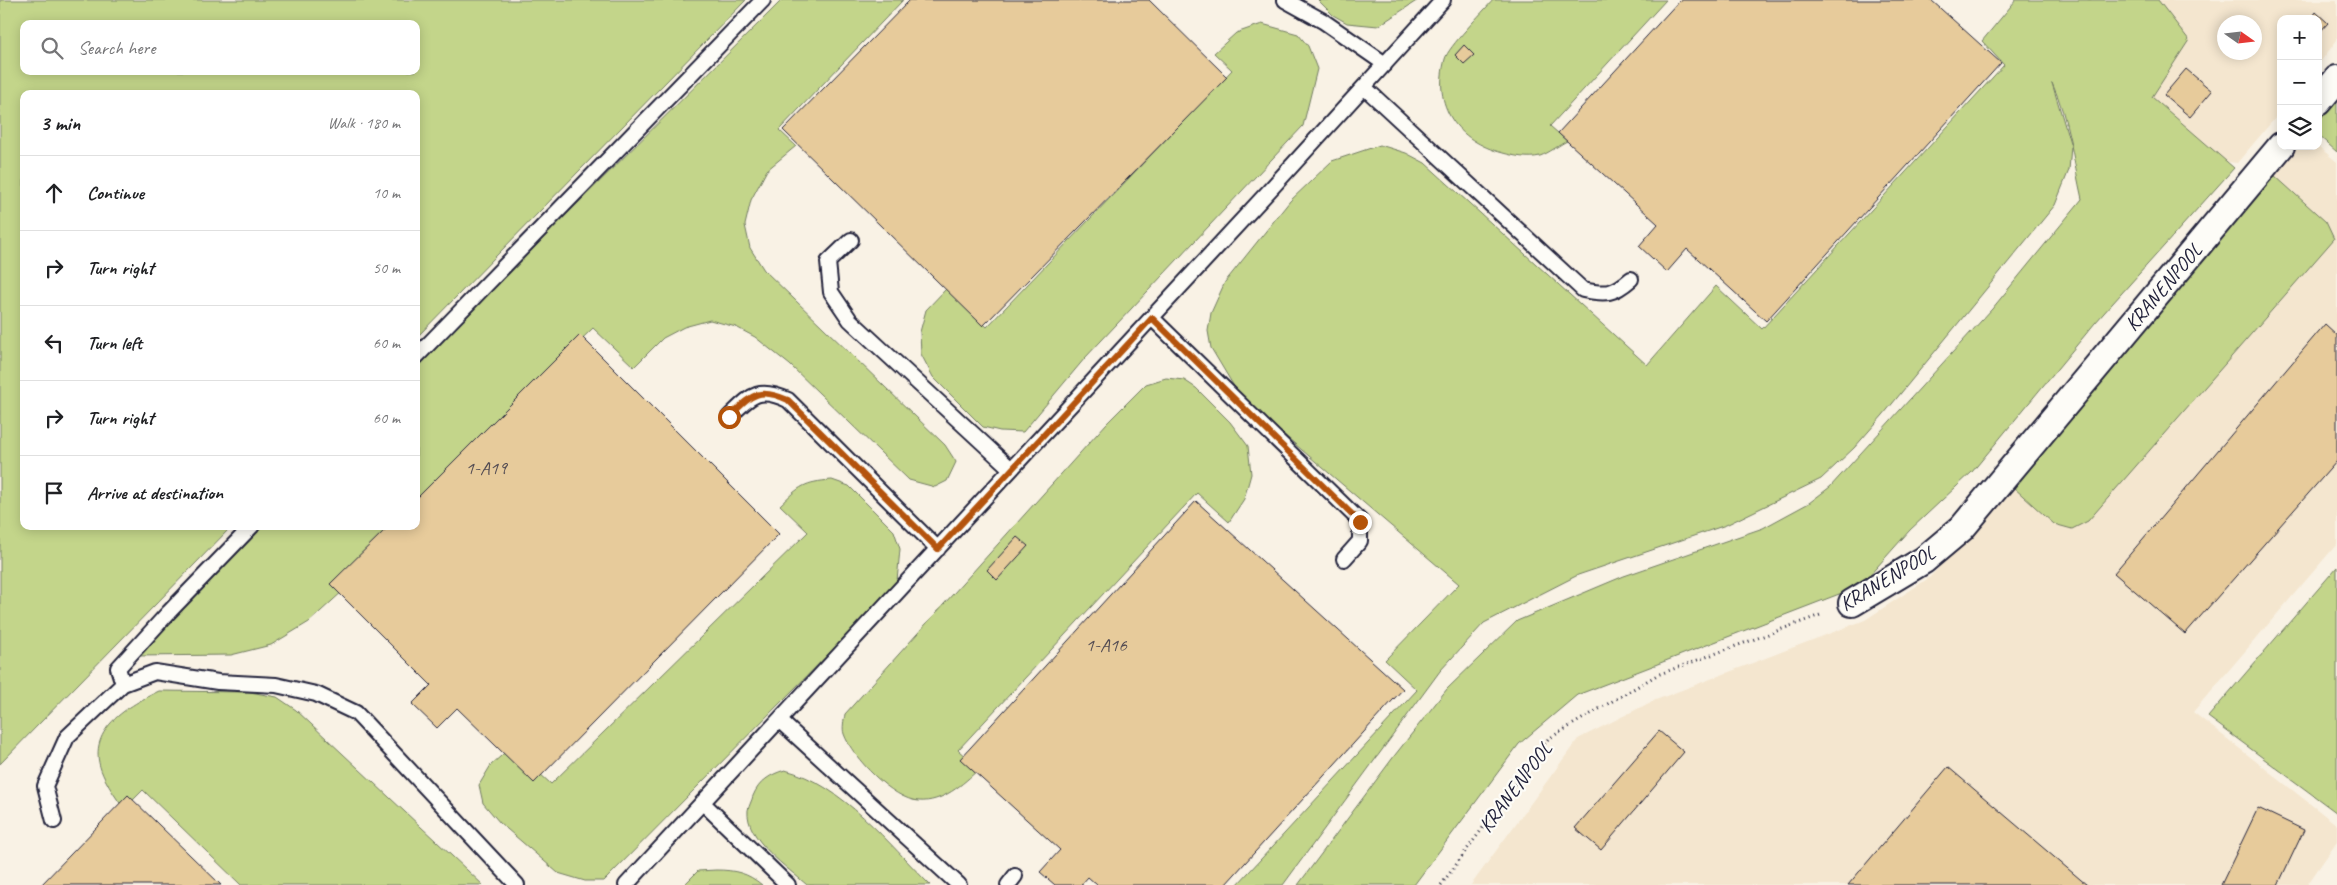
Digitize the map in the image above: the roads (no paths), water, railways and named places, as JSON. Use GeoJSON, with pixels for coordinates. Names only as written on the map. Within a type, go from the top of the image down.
{"type":"FeatureCollection","features":[{"type":"Feature","properties":{"kind":"street"},"geometry":{"type":"LineString","coordinates":[[2322,97],[2337,79]]}},
{"type":"Feature","properties":{"kind":"street","name":"KRANENPOOL"},"geometry":{"type":"LineString","coordinates":[[1852,603],[1924,560],[1962,528],[2278,150]]}},
{"type":"Feature","properties":{"kind":"lane"},"geometry":{"type":"LineString","coordinates":[[420,353],[763,0]]}},
{"type":"Feature","properties":{"kind":"lane"},"geometry":{"type":"LineString","coordinates":[[1285,0],[1323,21],[1385,64]]}},
{"type":"Feature","properties":{"kind":"lane"},"geometry":{"type":"LineString","coordinates":[[626,885],[1152,318],[1443,0]]}},
{"type":"Feature","properties":{"kind":"lane"},"geometry":{"type":"LineString","coordinates":[[1364,87],[1583,290],[1599,294],[1617,291],[1631,279]]}},
{"type":"Feature","properties":{"kind":"lane"},"geometry":{"type":"LineString","coordinates":[[851,240],[828,262],[831,292],[850,320],[1011,469]]}},
{"type":"Feature","properties":{"kind":"lane"},"geometry":{"type":"LineString","coordinates":[[1152,318],[1360,522],[1360,541],[1344,559]]}},
{"type":"Feature","properties":{"kind":"lane"},"geometry":{"type":"LineString","coordinates":[[729,417],[748,399],[758,394],[772,392],[788,400],[938,549]]}},
{"type":"Feature","properties":{"kind":"lane"},"geometry":{"type":"LineString","coordinates":[[123,684],[118,668],[248,530]]}},
{"type":"Feature","properties":{"kind":"lane"},"geometry":{"type":"LineString","coordinates":[[54,821],[45,786],[67,737],[123,684],[155,672],[218,682],[276,685],[316,694],[356,713],[516,885]]}},
{"type":"Feature","properties":{"kind":"lane"},"geometry":{"type":"LineString","coordinates":[[779,720],[958,885]]}},
{"type":"Feature","properties":{"kind":"lane"},"geometry":{"type":"LineString","coordinates":[[702,803],[788,885]]}}]}
